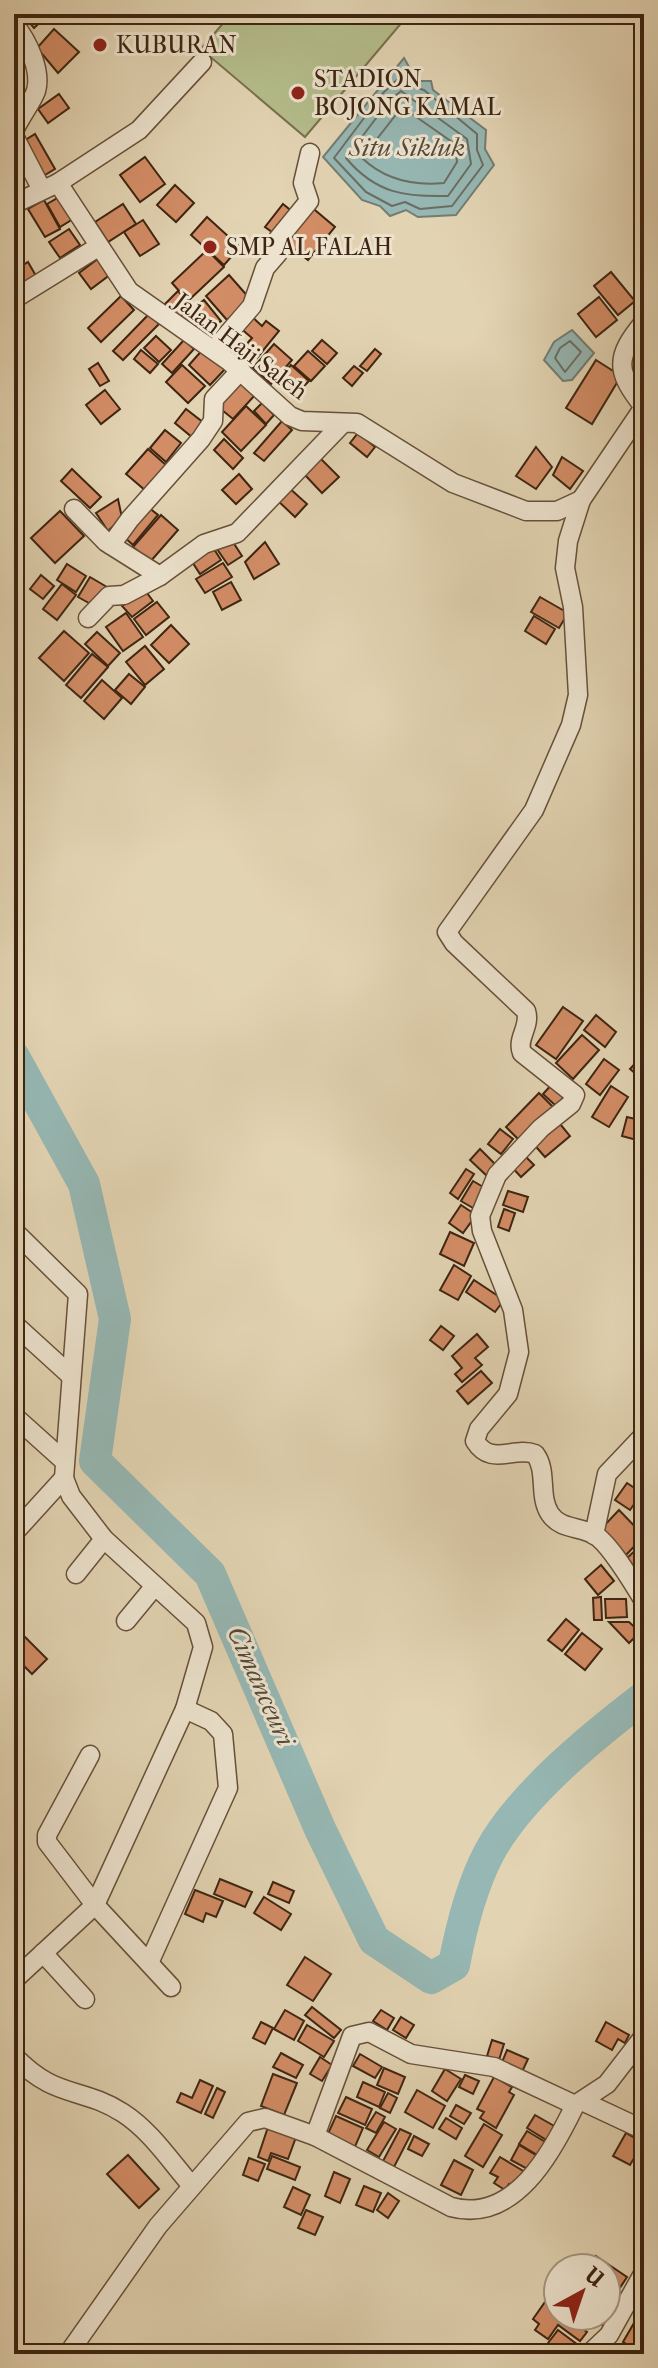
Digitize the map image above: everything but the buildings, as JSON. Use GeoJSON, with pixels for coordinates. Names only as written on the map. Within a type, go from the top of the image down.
{"type":"FeatureCollection","features":[{"type":"Feature","properties":{"kind":"street"},"geometry":{"type":"LineString","coordinates":[[14,24],[29,48],[36,90],[14,133]]}},
{"type":"Feature","properties":{"kind":"street"},"geometry":{"type":"LineString","coordinates":[[14,204],[50,186],[139,130],[202,62]]}},
{"type":"Feature","properties":{"kind":"street","name":"Jalan Haji Saleh"},"geometry":{"type":"LineString","coordinates":[[14,133],[129,291],[241,370],[290,416],[302,421],[365,427],[453,483],[526,511],[557,511],[581,500]]}},
{"type":"Feature","properties":{"kind":"street"},"geometry":{"type":"LineString","coordinates":[[214,350],[252,306],[265,268],[278,253],[278,239],[309,201],[303,183],[310,153]]}},
{"type":"Feature","properties":{"kind":"street"},"geometry":{"type":"LineString","coordinates":[[14,299],[98,247]]}},
{"type":"Feature","properties":{"kind":"street"},"geometry":{"type":"LineString","coordinates":[[644,322],[626,343],[621,358],[625,380],[644,407],[581,500],[565,556],[574,617],[576,712],[534,810],[447,932],[454,943],[526,1011],[529,1022],[520,1045],[522,1053],[575,1095],[571,1104],[541,1128],[497,1175],[480,1216],[482,1231],[513,1310],[519,1352],[508,1394],[479,1429],[475,1441],[482,1450],[497,1456],[535,1454],[540,1461],[550,1514],[569,1528],[594,1535],[644,1601]]}},
{"type":"Feature","properties":{"kind":"street"},"geometry":{"type":"LineString","coordinates":[[111,545],[201,439],[213,421],[214,399],[241,370]]}},
{"type":"Feature","properties":{"kind":"street"},"geometry":{"type":"LineString","coordinates":[[88,618],[109,596],[124,595],[160,576],[204,544],[237,533],[343,423]]}},
{"type":"Feature","properties":{"kind":"street"},"geometry":{"type":"LineString","coordinates":[[74,509],[111,545],[160,576]]}},
{"type":"Feature","properties":{"kind":"street"},"geometry":{"type":"LineString","coordinates":[[14,1231],[78,1294],[80,1311],[70,1375],[63,1469],[71,1496],[104,1539],[154,1587],[186,1611],[202,1632],[201,1662],[185,1709],[95,1905],[14,1980]]}},
{"type":"Feature","properties":{"kind":"street"},"geometry":{"type":"LineString","coordinates":[[14,1324],[70,1375]]}},
{"type":"Feature","properties":{"kind":"street"},"geometry":{"type":"LineString","coordinates":[[14,1416],[63,1469]]}},
{"type":"Feature","properties":{"kind":"street"},"geometry":{"type":"LineString","coordinates":[[594,1535],[607,1474],[644,1435]]}},
{"type":"Feature","properties":{"kind":"street"},"geometry":{"type":"LineString","coordinates":[[16,1525],[63,1469]]}},
{"type":"Feature","properties":{"kind":"street"},"geometry":{"type":"LineString","coordinates":[[76,1574],[104,1539]]}},
{"type":"Feature","properties":{"kind":"street"},"geometry":{"type":"LineString","coordinates":[[126,1621],[154,1587]]}},
{"type":"Feature","properties":{"kind":"street"},"geometry":{"type":"LineString","coordinates":[[149,1963],[228,1788],[223,1734],[211,1721],[185,1709]]}},
{"type":"Feature","properties":{"kind":"street"},"geometry":{"type":"LineString","coordinates":[[90,1755],[47,1835],[47,1842],[95,1905],[171,1987]]}},
{"type":"Feature","properties":{"kind":"street"},"geometry":{"type":"LineString","coordinates":[[43,1953],[85,1999]]}},
{"type":"Feature","properties":{"kind":"street"},"geometry":{"type":"LineString","coordinates":[[315,2136],[348,2041],[363,2032],[374,2034],[411,2054],[494,2067],[644,2130]]}},
{"type":"Feature","properties":{"kind":"street"},"geometry":{"type":"LineString","coordinates":[[68,2354],[158,2226],[242,2129],[256,2118],[315,2136],[451,2207],[483,2210],[518,2190],[557,2141],[579,2104],[607,2084],[644,2036]]}},
{"type":"Feature","properties":{"kind":"street"},"geometry":{"type":"LineString","coordinates":[[14,2056],[46,2084],[107,2104],[135,2121],[192,2186]]}},
{"type":"Feature","properties":{"kind":"street"},"geometry":{"type":"LineString","coordinates":[[589,2354],[609,2335],[644,2272]]}},
{"type":"Feature","properties":{"kind":"green space","name":"STADION BOJONG KAMAL"},"geometry":{"type":"Polygon","coordinates":[[[231,14],[409,14],[305,137],[201,49],[231,14]]]}},
{"type":"Feature","properties":{"kind":"water","name":"Situ Sikluk"},"geometry":{"type":"Polygon","coordinates":[[[404,58],[417,81],[431,81],[433,90],[486,130],[485,149],[494,165],[456,215],[418,217],[406,210],[390,216],[380,206],[362,200],[323,157],[404,58]]]}},
{"type":"Feature","properties":{"kind":"water"},"geometry":{"type":"Polygon","coordinates":[[[572,330],[594,353],[572,380],[563,381],[544,360],[554,342],[572,330]]]}},
{"type":"Feature","properties":{"kind":"waterway","name":"Cimanceuri"},"geometry":{"type":"LineString","coordinates":[[14,1057],[84,1184],[115,1319],[95,1461],[210,1574],[320,1829],[374,1940],[431,1978],[454,1965],[472,1894],[489,1853],[502,1832],[559,1768],[644,1697]]}},
{"type":"Feature","properties":{"kind":"place","name":"KUBURAN"},"geometry":{"type":"Point","coordinates":[100,45]}},
{"type":"Feature","properties":{"kind":"place","name":"STADION BOJONG KAMAL"},"geometry":{"type":"Point","coordinates":[298,93]}},
{"type":"Feature","properties":{"kind":"place","name":"SMP AL FALAH"},"geometry":{"type":"Point","coordinates":[210,247]}}]}
